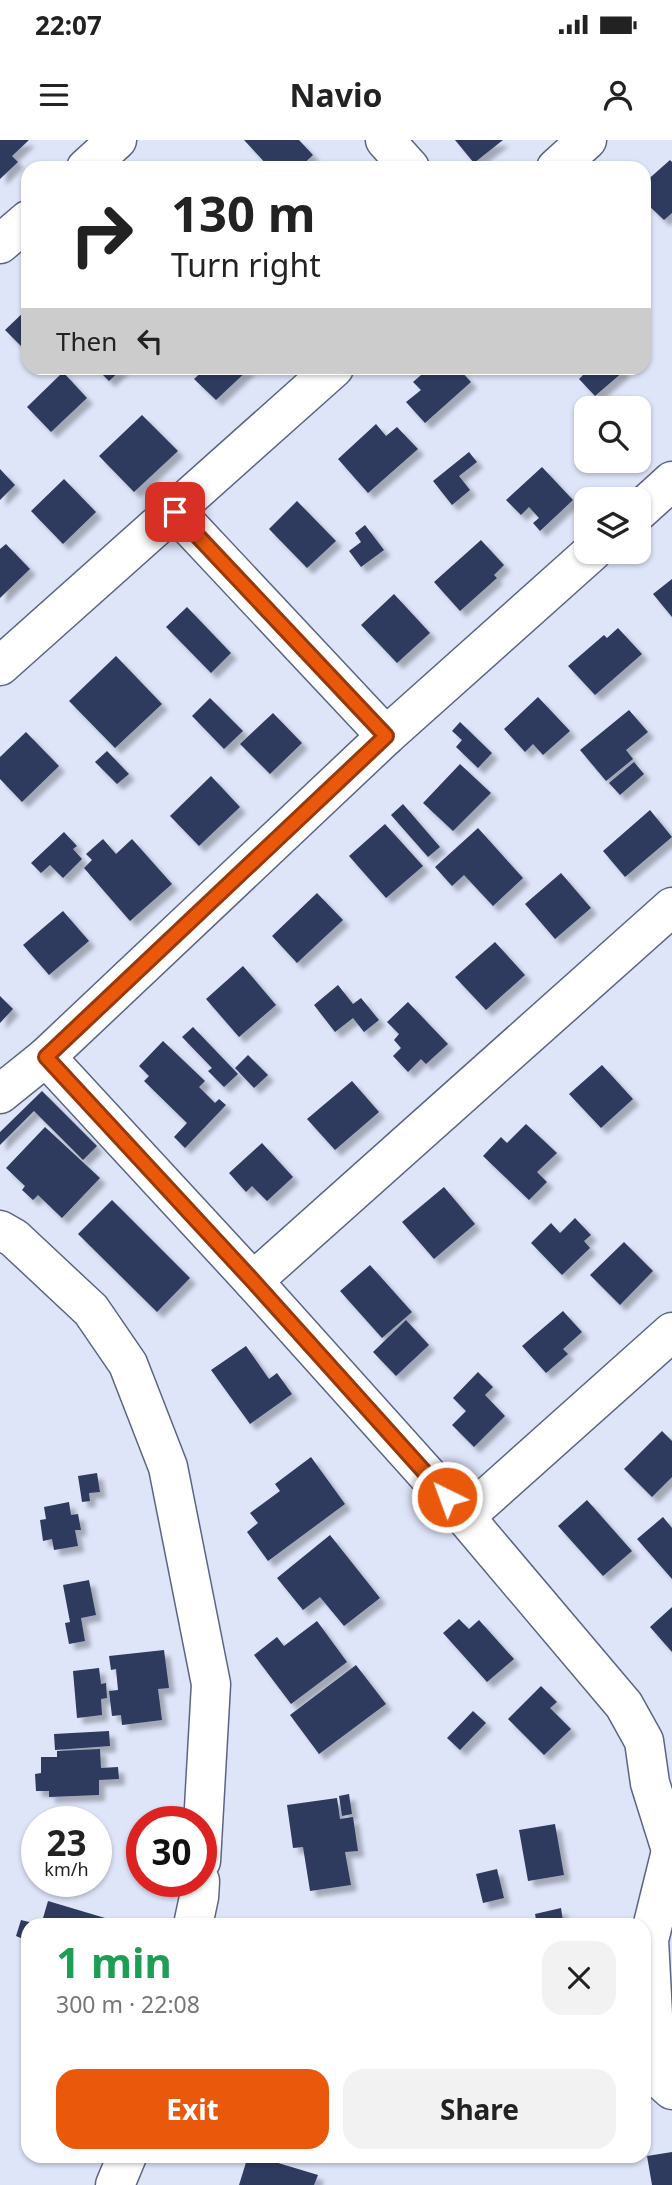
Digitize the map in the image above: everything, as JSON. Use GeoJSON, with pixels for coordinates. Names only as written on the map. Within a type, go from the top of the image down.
{"type":"FeatureCollection","features":[{"type":"Feature","properties":{"kind":"street"},"geometry":{"type":"LineString","coordinates":[[94,161],[117,140]]}},
{"type":"Feature","properties":{"kind":"street"},"geometry":{"type":"LineString","coordinates":[[385,140],[404,161]]}},
{"type":"Feature","properties":{"kind":"street"},"geometry":{"type":"LineString","coordinates":[[564,161],[587,140]]}},
{"type":"Feature","properties":{"kind":"street"},"geometry":{"type":"LineString","coordinates":[[0,244],[21,225]]}},
{"type":"Feature","properties":{"kind":"street"},"geometry":{"type":"LineString","coordinates":[[0,666],[326,375]]}},
{"type":"Feature","properties":{"kind":"street"},"geometry":{"type":"LineString","coordinates":[[651,500],[672,481]]}},
{"type":"Feature","properties":{"kind":"street"},"geometry":{"type":"LineString","coordinates":[[175,512],[386,736]]}},
{"type":"Feature","properties":{"kind":"street"},"geometry":{"type":"LineString","coordinates":[[0,1094],[46,1057],[386,736],[578,564]]}},
{"type":"Feature","properties":{"kind":"street"},"geometry":{"type":"LineString","coordinates":[[253,1281],[672,907]]}},
{"type":"Feature","properties":{"kind":"street"},"geometry":{"type":"LineString","coordinates":[[46,1057],[253,1281],[465,1517],[624,1706],[644,1741],[650,1783],[671,1848],[651,1932]]}},
{"type":"Feature","properties":{"kind":"street"},"geometry":{"type":"LineString","coordinates":[[0,1230],[14,1238],[91,1310],[128,1364],[168,1467],[211,1684],[204,1806]]}},
{"type":"Feature","properties":{"kind":"street"},"geometry":{"type":"LineString","coordinates":[[465,1517],[672,1332]]}},
{"type":"Feature","properties":{"kind":"street"},"geometry":{"type":"LineString","coordinates":[[193,1918],[197,1897]]}},
{"type":"Feature","properties":{"kind":"street"},"geometry":{"type":"LineString","coordinates":[[651,1978],[653,2015],[663,2082],[672,2090]]}},
{"type":"Feature","properties":{"kind":"street"},"geometry":{"type":"LineString","coordinates":[[115,2185],[124,2163]]}},
{"type":"Feature","properties":{"kind":"building"},"geometry":{"type":"Polygon","coordinates":[[[0,140],[29,140],[12,156],[18,162],[0,179],[0,140]]]}},
{"type":"Feature","properties":{"kind":"building"},"geometry":{"type":"Polygon","coordinates":[[[244,140],[299,140],[313,155],[307,161],[264,161],[244,140]]]}},
{"type":"Feature","properties":{"kind":"building"},"geometry":{"type":"Polygon","coordinates":[[[455,140],[503,140],[477,161],[472,161],[455,140]]]}},
{"type":"Feature","properties":{"kind":"building"},"geometry":{"type":"Polygon","coordinates":[[[670,160],[672,162],[672,213],[664,220],[651,208],[651,177],[670,160]]]}},
{"type":"Feature","properties":{"kind":"building"},"geometry":{"type":"Polygon","coordinates":[[[21,315],[21,346],[5,330],[21,315]]]}},
{"type":"Feature","properties":{"kind":"building"},"geometry":{"type":"Polygon","coordinates":[[[60,375],[66,375],[87,398],[51,432],[27,407],[60,375]]]}},
{"type":"Feature","properties":{"kind":"building"},"geometry":{"type":"Polygon","coordinates":[[[103,375],[115,375],[109,381],[103,375]]]}},
{"type":"Feature","properties":{"kind":"building"},"geometry":{"type":"Polygon","coordinates":[[[198,375],[243,375],[216,400],[194,379],[198,375]]]}},
{"type":"Feature","properties":{"kind":"building"},"geometry":{"type":"Polygon","coordinates":[[[421,375],[464,375],[471,382],[425,423],[406,402],[421,390],[413,382],[421,375]]]}},
{"type":"Feature","properties":{"kind":"building"},"geometry":{"type":"Polygon","coordinates":[[[583,375],[619,375],[595,396],[579,379],[583,375]]]}},
{"type":"Feature","properties":{"kind":"building"},"geometry":{"type":"Polygon","coordinates":[[[142,415],[178,451],[134,492],[99,456],[142,415]]]}},
{"type":"Feature","properties":{"kind":"building"},"geometry":{"type":"Polygon","coordinates":[[[376,424],[386,436],[397,427],[418,449],[368,493],[338,459],[376,424]]]}},
{"type":"Feature","properties":{"kind":"building"},"geometry":{"type":"Polygon","coordinates":[[[469,452],[477,462],[459,476],[470,490],[452,505],[433,481],[469,452]]]}},
{"type":"Feature","properties":{"kind":"building"},"geometry":{"type":"Polygon","coordinates":[[[542,467],[573,500],[540,531],[533,523],[539,518],[529,507],[521,515],[506,500],[542,467]]]}},
{"type":"Feature","properties":{"kind":"building"},"geometry":{"type":"Polygon","coordinates":[[[0,469],[15,485],[0,500],[0,469]]]}},
{"type":"Feature","properties":{"kind":"building"},"geometry":{"type":"Polygon","coordinates":[[[64,479],[96,512],[63,544],[31,511],[64,479]]]}},
{"type":"Feature","properties":{"kind":"building"},"geometry":{"type":"Polygon","coordinates":[[[297,501],[336,541],[307,568],[269,529],[297,501]]]}},
{"type":"Feature","properties":{"kind":"building"},"geometry":{"type":"Polygon","coordinates":[[[365,525],[384,550],[361,567],[349,551],[361,542],[355,533],[365,525]]]}},
{"type":"Feature","properties":{"kind":"building"},"geometry":{"type":"Polygon","coordinates":[[[481,540],[504,565],[494,575],[497,578],[460,611],[434,582],[481,540]]]}},
{"type":"Feature","properties":{"kind":"building"},"geometry":{"type":"Polygon","coordinates":[[[6,544],[30,569],[0,598],[0,549],[6,544]]]}},
{"type":"Feature","properties":{"kind":"building"},"geometry":{"type":"Polygon","coordinates":[[[672,579],[672,617],[653,594],[672,579]]]}},
{"type":"Feature","properties":{"kind":"building"},"geometry":{"type":"Polygon","coordinates":[[[394,594],[430,633],[397,663],[361,625],[394,594]]]}},
{"type":"Feature","properties":{"kind":"building"},"geometry":{"type":"Polygon","coordinates":[[[187,607],[231,653],[211,673],[166,627],[187,607]]]}},
{"type":"Feature","properties":{"kind":"building"},"geometry":{"type":"Polygon","coordinates":[[[618,628],[642,654],[595,695],[568,666],[604,635],[607,638],[618,628]]]}},
{"type":"Feature","properties":{"kind":"building"},"geometry":{"type":"Polygon","coordinates":[[[116,656],[162,704],[115,748],[69,701],[116,656]]]}},
{"type":"Feature","properties":{"kind":"building"},"geometry":{"type":"Polygon","coordinates":[[[538,697],[570,731],[543,755],[533,744],[525,752],[504,729],[538,697]]]}},
{"type":"Feature","properties":{"kind":"building"},"geometry":{"type":"Polygon","coordinates":[[[210,698],[243,731],[224,749],[192,716],[210,698]]]}},
{"type":"Feature","properties":{"kind":"building"},"geometry":{"type":"Polygon","coordinates":[[[629,710],[648,732],[626,750],[633,759],[606,781],[580,750],[629,710]]]}},
{"type":"Feature","properties":{"kind":"building"},"geometry":{"type":"Polygon","coordinates":[[[273,713],[302,743],[270,774],[240,744],[273,713]]]}},
{"type":"Feature","properties":{"kind":"building"},"geometry":{"type":"Polygon","coordinates":[[[460,722],[492,753],[478,768],[456,747],[462,740],[452,731],[460,722]]]}},
{"type":"Feature","properties":{"kind":"building"},"geometry":{"type":"Polygon","coordinates":[[[26,732],[59,766],[22,802],[0,779],[0,757],[26,732]]]}},
{"type":"Feature","properties":{"kind":"building"},"geometry":{"type":"Polygon","coordinates":[[[107,751],[129,774],[117,784],[95,762],[107,751]]]}},
{"type":"Feature","properties":{"kind":"building"},"geometry":{"type":"Polygon","coordinates":[[[634,762],[644,774],[620,795],[609,783],[634,762]]]}},
{"type":"Feature","properties":{"kind":"building"},"geometry":{"type":"Polygon","coordinates":[[[460,764],[491,793],[453,831],[423,803],[460,764]]]}},
{"type":"Feature","properties":{"kind":"building"},"geometry":{"type":"Polygon","coordinates":[[[211,776],[240,807],[199,846],[170,816],[211,776]]]}},
{"type":"Feature","properties":{"kind":"building"},"geometry":{"type":"Polygon","coordinates":[[[403,804],[440,847],[428,857],[391,815],[403,804]]]}},
{"type":"Feature","properties":{"kind":"building"},"geometry":{"type":"Polygon","coordinates":[[[650,810],[672,837],[625,877],[603,851],[650,810]]]}},
{"type":"Feature","properties":{"kind":"building"},"geometry":{"type":"Polygon","coordinates":[[[385,824],[423,866],[386,898],[349,856],[385,824]]]}},
{"type":"Feature","properties":{"kind":"building"},"geometry":{"type":"Polygon","coordinates":[[[478,828],[523,878],[493,906],[464,875],[452,886],[435,867],[478,828]]]}},
{"type":"Feature","properties":{"kind":"building"},"geometry":{"type":"Polygon","coordinates":[[[64,832],[77,846],[73,849],[82,859],[63,878],[50,865],[41,873],[31,863],[64,832]]]}},
{"type":"Feature","properties":{"kind":"building"},"geometry":{"type":"Polygon","coordinates":[[[103,839],[116,854],[132,839],[172,884],[130,921],[84,868],[92,860],[86,854],[103,839]]]}},
{"type":"Feature","properties":{"kind":"building"},"geometry":{"type":"Polygon","coordinates":[[[561,873],[591,908],[555,939],[525,904],[561,873]]]}},
{"type":"Feature","properties":{"kind":"building"},"geometry":{"type":"Polygon","coordinates":[[[317,893],[343,920],[297,963],[272,936],[317,893]]]}},
{"type":"Feature","properties":{"kind":"building"},"geometry":{"type":"Polygon","coordinates":[[[63,911],[89,941],[49,975],[23,945],[63,911]]]}},
{"type":"Feature","properties":{"kind":"building"},"geometry":{"type":"Polygon","coordinates":[[[495,942],[525,975],[486,1010],[455,977],[495,942]]]}},
{"type":"Feature","properties":{"kind":"building"},"geometry":{"type":"Polygon","coordinates":[[[243,966],[276,1005],[239,1037],[206,999],[243,966]]]}},
{"type":"Feature","properties":{"kind":"building"},"geometry":{"type":"Polygon","coordinates":[[[338,985],[353,1004],[361,998],[379,1020],[364,1032],[353,1018],[335,1032],[314,1005],[338,985]]]}},
{"type":"Feature","properties":{"kind":"building"},"geometry":{"type":"Polygon","coordinates":[[[0,996],[13,1009],[0,1023],[0,996]]]}},
{"type":"Feature","properties":{"kind":"building"},"geometry":{"type":"Polygon","coordinates":[[[408,1002],[448,1044],[426,1064],[421,1059],[408,1072],[393,1056],[401,1048],[394,1040],[399,1034],[387,1022],[408,1002]]]}},
{"type":"Feature","properties":{"kind":"building"},"geometry":{"type":"Polygon","coordinates":[[[193,1027],[238,1074],[224,1087],[208,1071],[212,1068],[182,1037],[193,1027]]]}},
{"type":"Feature","properties":{"kind":"building"},"geometry":{"type":"Polygon","coordinates":[[[163,1041],[205,1081],[199,1087],[215,1103],[219,1099],[226,1105],[185,1148],[174,1137],[187,1123],[144,1081],[149,1076],[139,1066],[163,1041]]]}},
{"type":"Feature","properties":{"kind":"building"},"geometry":{"type":"Polygon","coordinates":[[[248,1055],[268,1075],[254,1088],[235,1068],[248,1055]]]}},
{"type":"Feature","properties":{"kind":"building"},"geometry":{"type":"Polygon","coordinates":[[[602,1065],[633,1099],[601,1128],[569,1094],[602,1065]]]}},
{"type":"Feature","properties":{"kind":"building"},"geometry":{"type":"Polygon","coordinates":[[[352,1081],[379,1112],[335,1150],[307,1119],[352,1081]]]}},
{"type":"Feature","properties":{"kind":"building"},"geometry":{"type":"Polygon","coordinates":[[[42,1091],[97,1146],[83,1160],[34,1111],[0,1145],[0,1132],[42,1091]]]}},
{"type":"Feature","properties":{"kind":"building"},"geometry":{"type":"Polygon","coordinates":[[[526,1124],[557,1153],[537,1172],[547,1182],[529,1200],[483,1156],[501,1137],[507,1143],[526,1124]]]}},
{"type":"Feature","properties":{"kind":"building"},"geometry":{"type":"Polygon","coordinates":[[[45,1127],[100,1178],[62,1218],[38,1195],[33,1200],[22,1190],[25,1186],[6,1168],[45,1127]]]}},
{"type":"Feature","properties":{"kind":"building"},"geometry":{"type":"Polygon","coordinates":[[[262,1143],[293,1177],[267,1201],[252,1186],[246,1192],[229,1173],[262,1143]]]}},
{"type":"Feature","properties":{"kind":"building"},"geometry":{"type":"Polygon","coordinates":[[[444,1187],[475,1224],[434,1259],[402,1222],[444,1187]]]}},
{"type":"Feature","properties":{"kind":"building"},"geometry":{"type":"Polygon","coordinates":[[[112,1200],[190,1278],[157,1312],[78,1234],[112,1200]]]}},
{"type":"Feature","properties":{"kind":"building"},"geometry":{"type":"Polygon","coordinates":[[[575,1218],[591,1235],[584,1241],[590,1248],[562,1275],[531,1243],[551,1223],[560,1233],[575,1218]]]}},
{"type":"Feature","properties":{"kind":"building"},"geometry":{"type":"Polygon","coordinates":[[[624,1242],[653,1271],[620,1305],[590,1275],[624,1242]]]}},
{"type":"Feature","properties":{"kind":"building"},"geometry":{"type":"Polygon","coordinates":[[[370,1265],[412,1312],[382,1338],[340,1291],[370,1265]]]}},
{"type":"Feature","properties":{"kind":"building"},"geometry":{"type":"Polygon","coordinates":[[[563,1311],[582,1332],[563,1349],[568,1354],[546,1373],[522,1346],[563,1311]]]}},
{"type":"Feature","properties":{"kind":"building"},"geometry":{"type":"Polygon","coordinates":[[[406,1320],[429,1345],[396,1376],[373,1352],[406,1320]]]}},
{"type":"Feature","properties":{"kind":"building"},"geometry":{"type":"Polygon","coordinates":[[[246,1346],[269,1379],[277,1373],[292,1394],[250,1424],[211,1370],[246,1346]]]}},
{"type":"Feature","properties":{"kind":"building"},"geometry":{"type":"Polygon","coordinates":[[[478,1372],[493,1387],[485,1395],[505,1416],[474,1447],[452,1425],[466,1411],[453,1398],[478,1372]]]}},
{"type":"Feature","properties":{"kind":"building"},"geometry":{"type":"Polygon","coordinates":[[[662,1431],[672,1441],[672,1477],[652,1497],[624,1469],[662,1431]]]}},
{"type":"Feature","properties":{"kind":"building"},"geometry":{"type":"Polygon","coordinates":[[[311,1457],[345,1504],[268,1561],[247,1532],[258,1523],[250,1513],[280,1491],[275,1484],[311,1457]]]}},
{"type":"Feature","properties":{"kind":"building"},"geometry":{"type":"Polygon","coordinates":[[[97,1473],[100,1492],[89,1493],[90,1501],[82,1502],[78,1476],[97,1473]]]}},
{"type":"Feature","properties":{"kind":"building"},"geometry":{"type":"Polygon","coordinates":[[[587,1500],[632,1551],[603,1576],[558,1526],[587,1500]]]}},
{"type":"Feature","properties":{"kind":"building"},"geometry":{"type":"Polygon","coordinates":[[[69,1502],[71,1515],[78,1514],[81,1530],[75,1530],[78,1546],[54,1550],[52,1539],[43,1541],[40,1520],[46,1519],[44,1507],[69,1502]]]}},
{"type":"Feature","properties":{"kind":"building"},"geometry":{"type":"Polygon","coordinates":[[[663,1517],[672,1528],[672,1579],[637,1539],[663,1517]]]}},
{"type":"Feature","properties":{"kind":"building"},"geometry":{"type":"Polygon","coordinates":[[[330,1535],[380,1598],[344,1626],[320,1597],[303,1610],[277,1578],[330,1535]]]}},
{"type":"Feature","properties":{"kind":"building"},"geometry":{"type":"Polygon","coordinates":[[[89,1580],[96,1615],[81,1618],[85,1641],[69,1644],[65,1623],[70,1622],[63,1585],[89,1580]]]}},
{"type":"Feature","properties":{"kind":"building"},"geometry":{"type":"Polygon","coordinates":[[[672,1607],[672,1652],[650,1627],[672,1607]]]}},
{"type":"Feature","properties":{"kind":"building"},"geometry":{"type":"Polygon","coordinates":[[[459,1619],[469,1629],[479,1620],[514,1659],[487,1682],[443,1633],[459,1619]]]}},
{"type":"Feature","properties":{"kind":"building"},"geometry":{"type":"Polygon","coordinates":[[[317,1621],[347,1662],[291,1704],[254,1655],[277,1637],[284,1646],[317,1621]]]}},
{"type":"Feature","properties":{"kind":"building"},"geometry":{"type":"Polygon","coordinates":[[[164,1650],[169,1688],[158,1689],[162,1720],[122,1725],[121,1715],[112,1716],[109,1691],[118,1690],[116,1669],[111,1670],[109,1656],[164,1650]]]}},
{"type":"Feature","properties":{"kind":"building"},"geometry":{"type":"Polygon","coordinates":[[[356,1665],[386,1704],[319,1754],[290,1715],[356,1665]]]}},
{"type":"Feature","properties":{"kind":"building"},"geometry":{"type":"Polygon","coordinates":[[[99,1668],[101,1684],[106,1683],[107,1698],[101,1699],[102,1715],[77,1718],[73,1671],[99,1668]]]}},
{"type":"Feature","properties":{"kind":"building"},"geometry":{"type":"Polygon","coordinates":[[[541,1686],[557,1702],[550,1708],[571,1729],[544,1755],[508,1719],[541,1686]]]}},
{"type":"Feature","properties":{"kind":"building"},"geometry":{"type":"Polygon","coordinates":[[[473,1711],[486,1723],[460,1750],[447,1738],[473,1711]]]}},
{"type":"Feature","properties":{"kind":"building"},"geometry":{"type":"Polygon","coordinates":[[[109,1731],[110,1746],[55,1750],[54,1734],[109,1731]]]}},
{"type":"Feature","properties":{"kind":"building"},"geometry":{"type":"Polygon","coordinates":[[[100,1749],[101,1768],[118,1767],[119,1779],[99,1780],[99,1795],[49,1797],[49,1791],[36,1791],[35,1774],[41,1773],[41,1757],[57,1757],[57,1751],[100,1749]]]}},
{"type":"Feature","properties":{"kind":"building"},"geometry":{"type":"Polygon","coordinates":[[[349,1794],[352,1814],[342,1816],[339,1796],[349,1794]]]}},
{"type":"Feature","properties":{"kind":"building"},"geometry":{"type":"Polygon","coordinates":[[[337,1798],[340,1819],[353,1817],[358,1851],[345,1852],[351,1885],[310,1891],[303,1847],[293,1848],[287,1805],[337,1798]]]}},
{"type":"Feature","properties":{"kind":"building"},"geometry":{"type":"Polygon","coordinates":[[[555,1824],[564,1875],[528,1881],[519,1830],[555,1824]]]}},
{"type":"Feature","properties":{"kind":"building"},"geometry":{"type":"Polygon","coordinates":[[[497,1869],[504,1898],[483,1903],[476,1874],[497,1869]]]}},
{"type":"Feature","properties":{"kind":"building"},"geometry":{"type":"Polygon","coordinates":[[[48,1901],[105,1918],[43,1918],[48,1901]]]}},
{"type":"Feature","properties":{"kind":"building"},"geometry":{"type":"Polygon","coordinates":[[[561,1908],[563,1918],[536,1918],[535,1914],[561,1908]]]}},
{"type":"Feature","properties":{"kind":"building"},"geometry":{"type":"Polygon","coordinates":[[[21,1920],[21,1938],[16,1936],[21,1920]]]}},
{"type":"Feature","properties":{"kind":"building"},"geometry":{"type":"Polygon","coordinates":[[[672,2152],[672,2185],[652,2185],[648,2163],[651,2163],[651,2155],[672,2152]]]}},
{"type":"Feature","properties":{"kind":"building"},"geometry":{"type":"Polygon","coordinates":[[[246,2163],[278,2163],[318,2175],[314,2185],[239,2185],[246,2163]]]}},
{"type":"Feature","properties":{"kind":"route"},"geometry":{"type":"LineString","coordinates":[[175,512],[386,736],[46,1057],[253,1281],[447,1497]]}}]}
